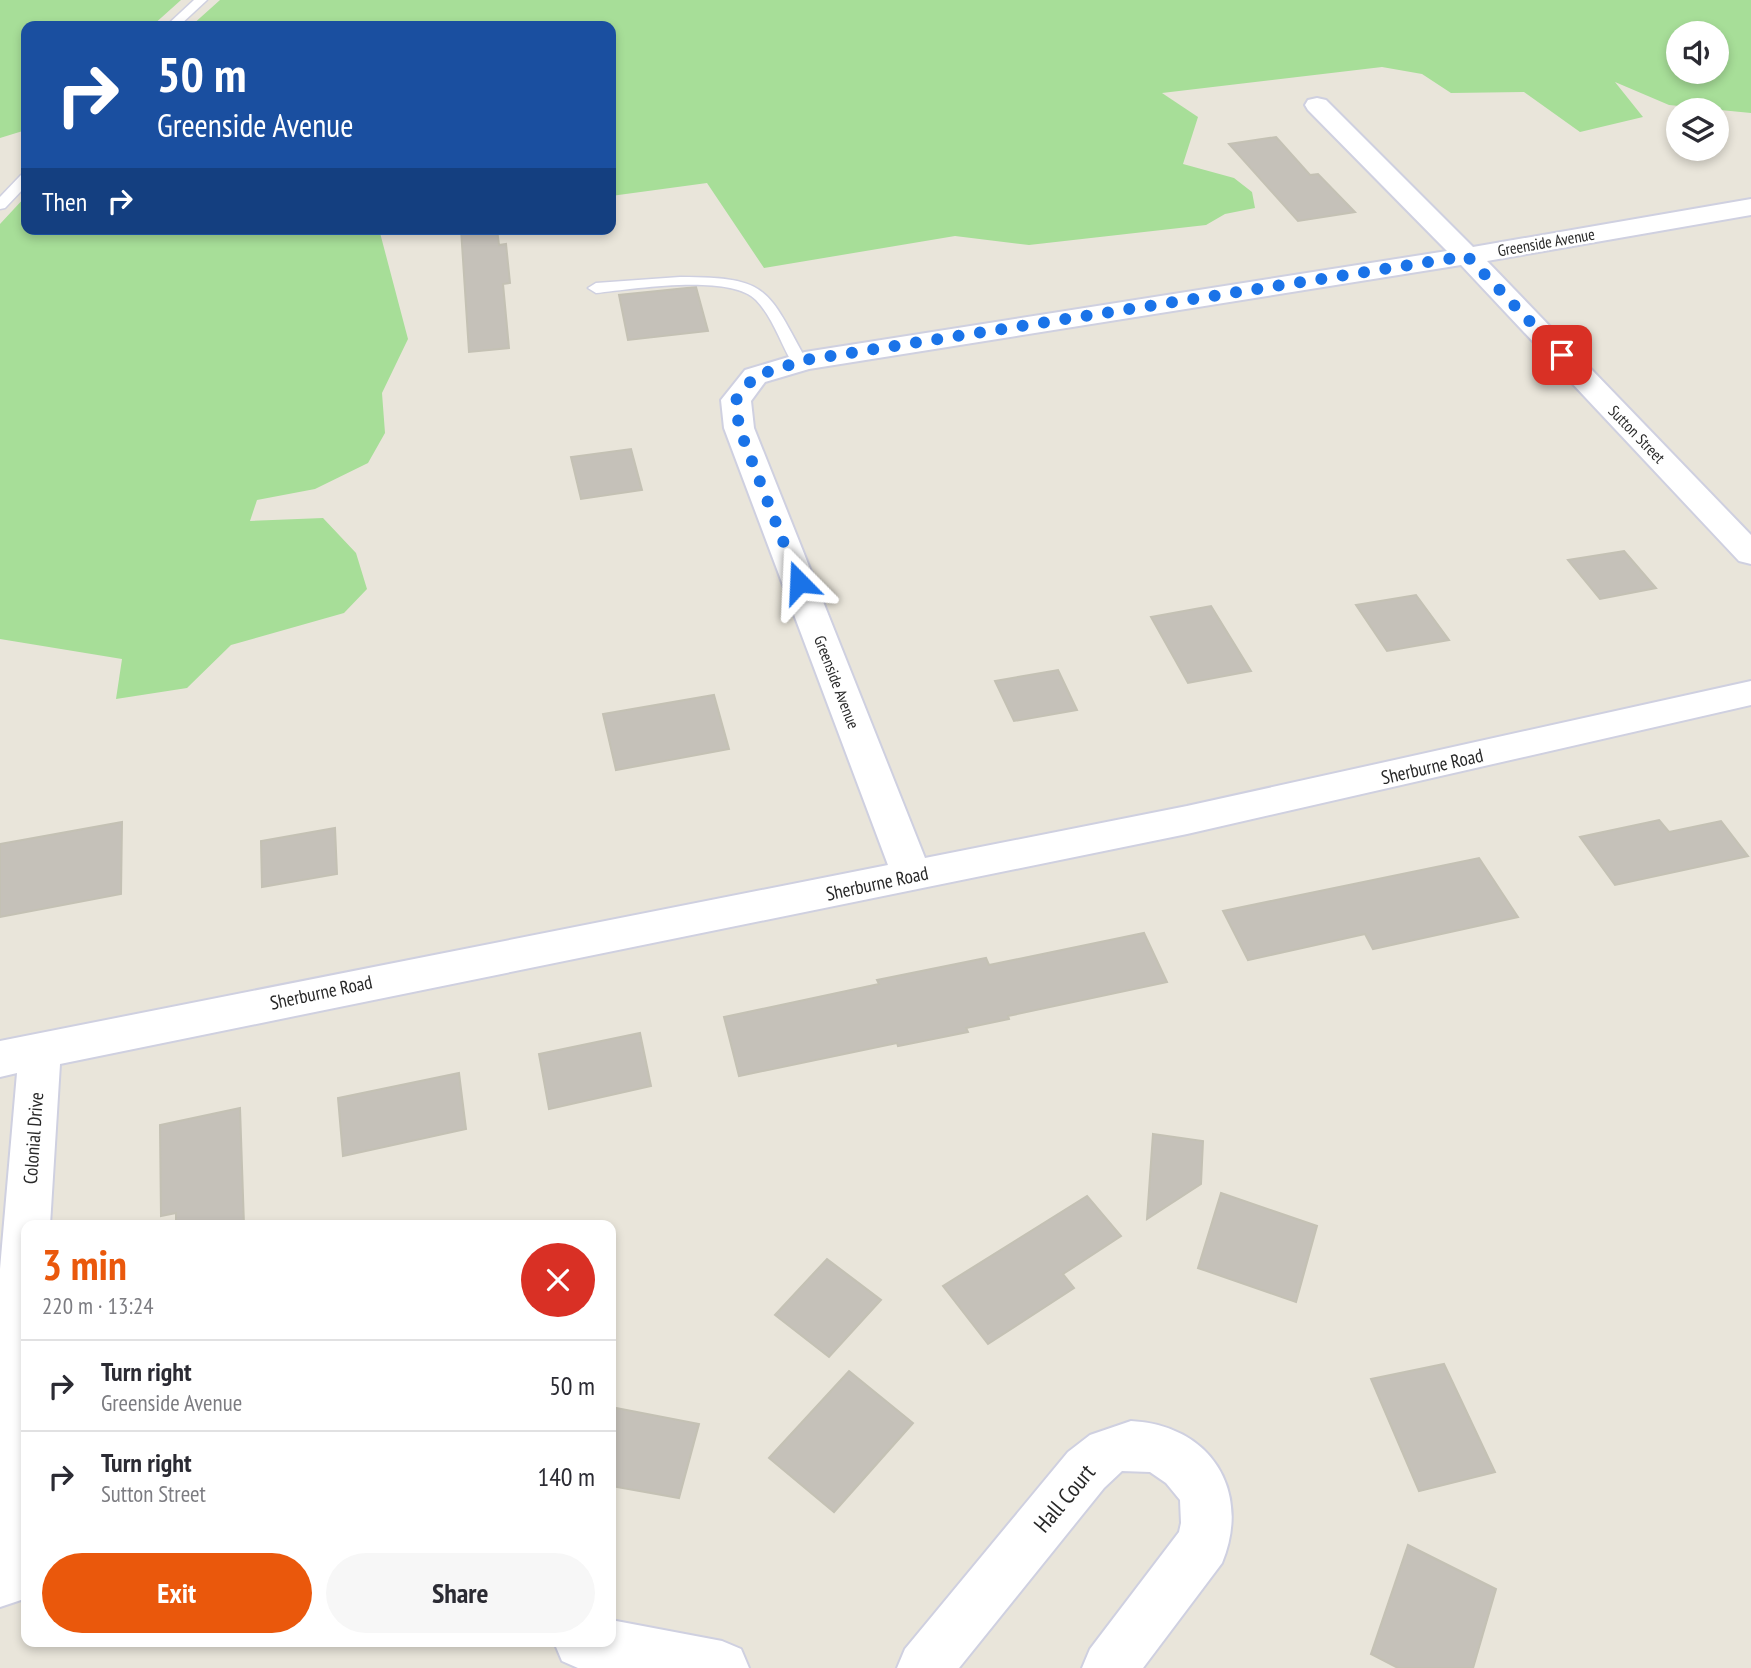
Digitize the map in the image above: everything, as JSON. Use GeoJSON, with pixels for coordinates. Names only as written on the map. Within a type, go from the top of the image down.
{"type":"FeatureCollection","features":[{"type":"Feature","properties":{"kind":"street","name":"Sutton Street"},"geometry":{"type":"LineString","coordinates":[[1317,105],[1467,256],[1751,554]]}},
{"type":"Feature","properties":{"kind":"street","name":"Greenside Avenue"},"geometry":{"type":"LineString","coordinates":[[912,876],[739,428],[736,400],[755,376],[800,363],[1467,256],[1751,207]]}},
{"type":"Feature","properties":{"kind":"street","name":"Sherburne Road"},"geometry":{"type":"LineString","coordinates":[[20,1054],[1187,820],[1751,693]]}},
{"type":"Feature","properties":{"kind":"street","name":"Colonial Drive"},"geometry":{"type":"LineString","coordinates":[[20,1054],[27,1220]]}},
{"type":"Feature","properties":{"kind":"street"},"geometry":{"type":"LineString","coordinates":[[9,1581],[21,1336]]}},
{"type":"Feature","properties":{"kind":"street","name":"Hall Court"},"geometry":{"type":"LineString","coordinates":[[925,1668],[1100,1456],[1118,1447],[1139,1446],[1161,1450],[1180,1461],[1196,1478],[1206,1499],[1208,1521],[1203,1544],[1109,1668]]}},
{"type":"Feature","properties":{"kind":"street"},"geometry":{"type":"LineString","coordinates":[[608,1647],[722,1668]]}},
{"type":"Feature","properties":{"kind":"lane"},"geometry":{"type":"LineString","coordinates":[[178,21],[201,0]]}},
{"type":"Feature","properties":{"kind":"lane"},"geometry":{"type":"LineString","coordinates":[[0,205],[21,183]]}},
{"type":"Feature","properties":{"kind":"lane"},"geometry":{"type":"LineString","coordinates":[[596,288],[720,282],[757,293],[772,313],[800,363]]}},
{"type":"Feature","properties":{"kind":"green space"},"geometry":{"type":"Polygon","coordinates":[[[0,0],[181,0],[158,21],[21,21],[21,132],[0,138],[0,0]]]}},
{"type":"Feature","properties":{"kind":"green space"},"geometry":{"type":"Polygon","coordinates":[[[220,0],[1751,0],[1751,113],[1729,111],[1729,98],[1666,98],[1666,104],[1615,82],[1643,117],[1580,132],[1524,92],[1451,93],[1422,74],[1382,67],[1162,93],[1198,117],[1183,164],[1234,178],[1252,192],[1255,208],[1225,214],[1206,225],[1029,245],[955,236],[764,268],[707,183],[616,195],[616,21],[197,21],[220,0]]]}},
{"type":"Feature","properties":{"kind":"green space"},"geometry":{"type":"Polygon","coordinates":[[[21,201],[21,235],[381,235],[408,339],[382,393],[385,433],[368,463],[315,489],[257,500],[250,521],[323,518],[356,553],[367,589],[344,613],[231,645],[187,688],[116,699],[122,659],[0,639],[0,224],[21,201]]]}},
{"type":"Feature","properties":{"kind":"building"},"geometry":{"type":"Polygon","coordinates":[[[1276,137],[1310,175],[1318,174],[1355,212],[1298,221],[1229,144],[1276,137]]]}},
{"type":"Feature","properties":{"kind":"building"},"geometry":{"type":"Polygon","coordinates":[[[461,235],[498,235],[499,245],[506,244],[510,283],[503,284],[509,348],[469,352],[461,235]]]}},
{"type":"Feature","properties":{"kind":"building"},"geometry":{"type":"Polygon","coordinates":[[[696,287],[708,331],[628,340],[619,295],[696,287]]]}},
{"type":"Feature","properties":{"kind":"building"},"geometry":{"type":"Polygon","coordinates":[[[631,449],[642,490],[581,499],[571,457],[631,449]]]}},
{"type":"Feature","properties":{"kind":"building"},"geometry":{"type":"Polygon","coordinates":[[[1624,551],[1656,588],[1600,599],[1568,560],[1624,551]]]}},
{"type":"Feature","properties":{"kind":"building"},"geometry":{"type":"Polygon","coordinates":[[[1416,595],[1449,640],[1387,651],[1356,605],[1416,595]]]}},
{"type":"Feature","properties":{"kind":"building"},"geometry":{"type":"Polygon","coordinates":[[[1211,606],[1251,671],[1188,683],[1151,617],[1211,606]]]}},
{"type":"Feature","properties":{"kind":"building"},"geometry":{"type":"Polygon","coordinates":[[[1058,670],[1077,710],[1014,721],[995,681],[1058,670]]]}},
{"type":"Feature","properties":{"kind":"building"},"geometry":{"type":"Polygon","coordinates":[[[714,695],[729,749],[616,770],[603,714],[714,695]]]}},
{"type":"Feature","properties":{"kind":"building"},"geometry":{"type":"Polygon","coordinates":[[[1659,820],[1669,832],[1721,821],[1748,856],[1615,885],[1580,837],[1659,820]]]}},
{"type":"Feature","properties":{"kind":"building"},"geometry":{"type":"Polygon","coordinates":[[[122,822],[121,894],[0,917],[0,844],[122,822]]]}},
{"type":"Feature","properties":{"kind":"building"},"geometry":{"type":"Polygon","coordinates":[[[335,828],[337,874],[262,887],[261,841],[335,828]]]}},
{"type":"Feature","properties":{"kind":"building"},"geometry":{"type":"Polygon","coordinates":[[[1479,858],[1518,917],[1373,949],[1365,934],[1248,960],[1223,911],[1479,858]]]}},
{"type":"Feature","properties":{"kind":"building"},"geometry":{"type":"Polygon","coordinates":[[[1144,933],[1167,982],[1008,1016],[1009,1019],[966,1028],[968,1032],[898,1046],[897,1043],[739,1076],[724,1017],[879,984],[877,980],[986,958],[989,965],[1144,933]]]}},
{"type":"Feature","properties":{"kind":"building"},"geometry":{"type":"Polygon","coordinates":[[[640,1033],[651,1086],[549,1109],[539,1054],[640,1033]]]}},
{"type":"Feature","properties":{"kind":"building"},"geometry":{"type":"Polygon","coordinates":[[[459,1073],[466,1129],[343,1156],[338,1098],[459,1073]]]}},
{"type":"Feature","properties":{"kind":"building"},"geometry":{"type":"Polygon","coordinates":[[[240,1108],[244,1220],[176,1220],[176,1213],[161,1216],[160,1125],[240,1108]]]}},
{"type":"Feature","properties":{"kind":"building"},"geometry":{"type":"Polygon","coordinates":[[[1153,1134],[1203,1141],[1201,1184],[1147,1219],[1153,1134]]]}},
{"type":"Feature","properties":{"kind":"building"},"geometry":{"type":"Polygon","coordinates":[[[1221,1193],[1317,1226],[1296,1302],[1198,1268],[1221,1193]]]}},
{"type":"Feature","properties":{"kind":"building"},"geometry":{"type":"Polygon","coordinates":[[[1087,1196],[1121,1236],[1063,1274],[1074,1288],[988,1344],[943,1286],[1087,1196]]]}},
{"type":"Feature","properties":{"kind":"building"},"geometry":{"type":"Polygon","coordinates":[[[827,1259],[881,1300],[829,1357],[775,1315],[827,1259]]]}},
{"type":"Feature","properties":{"kind":"building"},"geometry":{"type":"Polygon","coordinates":[[[1444,1364],[1495,1472],[1419,1491],[1371,1379],[1444,1364]]]}},
{"type":"Feature","properties":{"kind":"building"},"geometry":{"type":"Polygon","coordinates":[[[849,1371],[913,1423],[834,1512],[769,1458],[849,1371]]]}},
{"type":"Feature","properties":{"kind":"building"},"geometry":{"type":"Polygon","coordinates":[[[616,1408],[699,1424],[679,1498],[616,1487],[616,1408]]]}},
{"type":"Feature","properties":{"kind":"building"},"geometry":{"type":"Polygon","coordinates":[[[1408,1545],[1496,1589],[1473,1668],[1398,1668],[1371,1654],[1408,1545]]]}},
{"type":"Feature","properties":{"kind":"route"},"geometry":{"type":"LineString","coordinates":[[799,582],[739,428],[736,400],[755,376],[805,360],[1467,256],[1562,355]]}}]}
